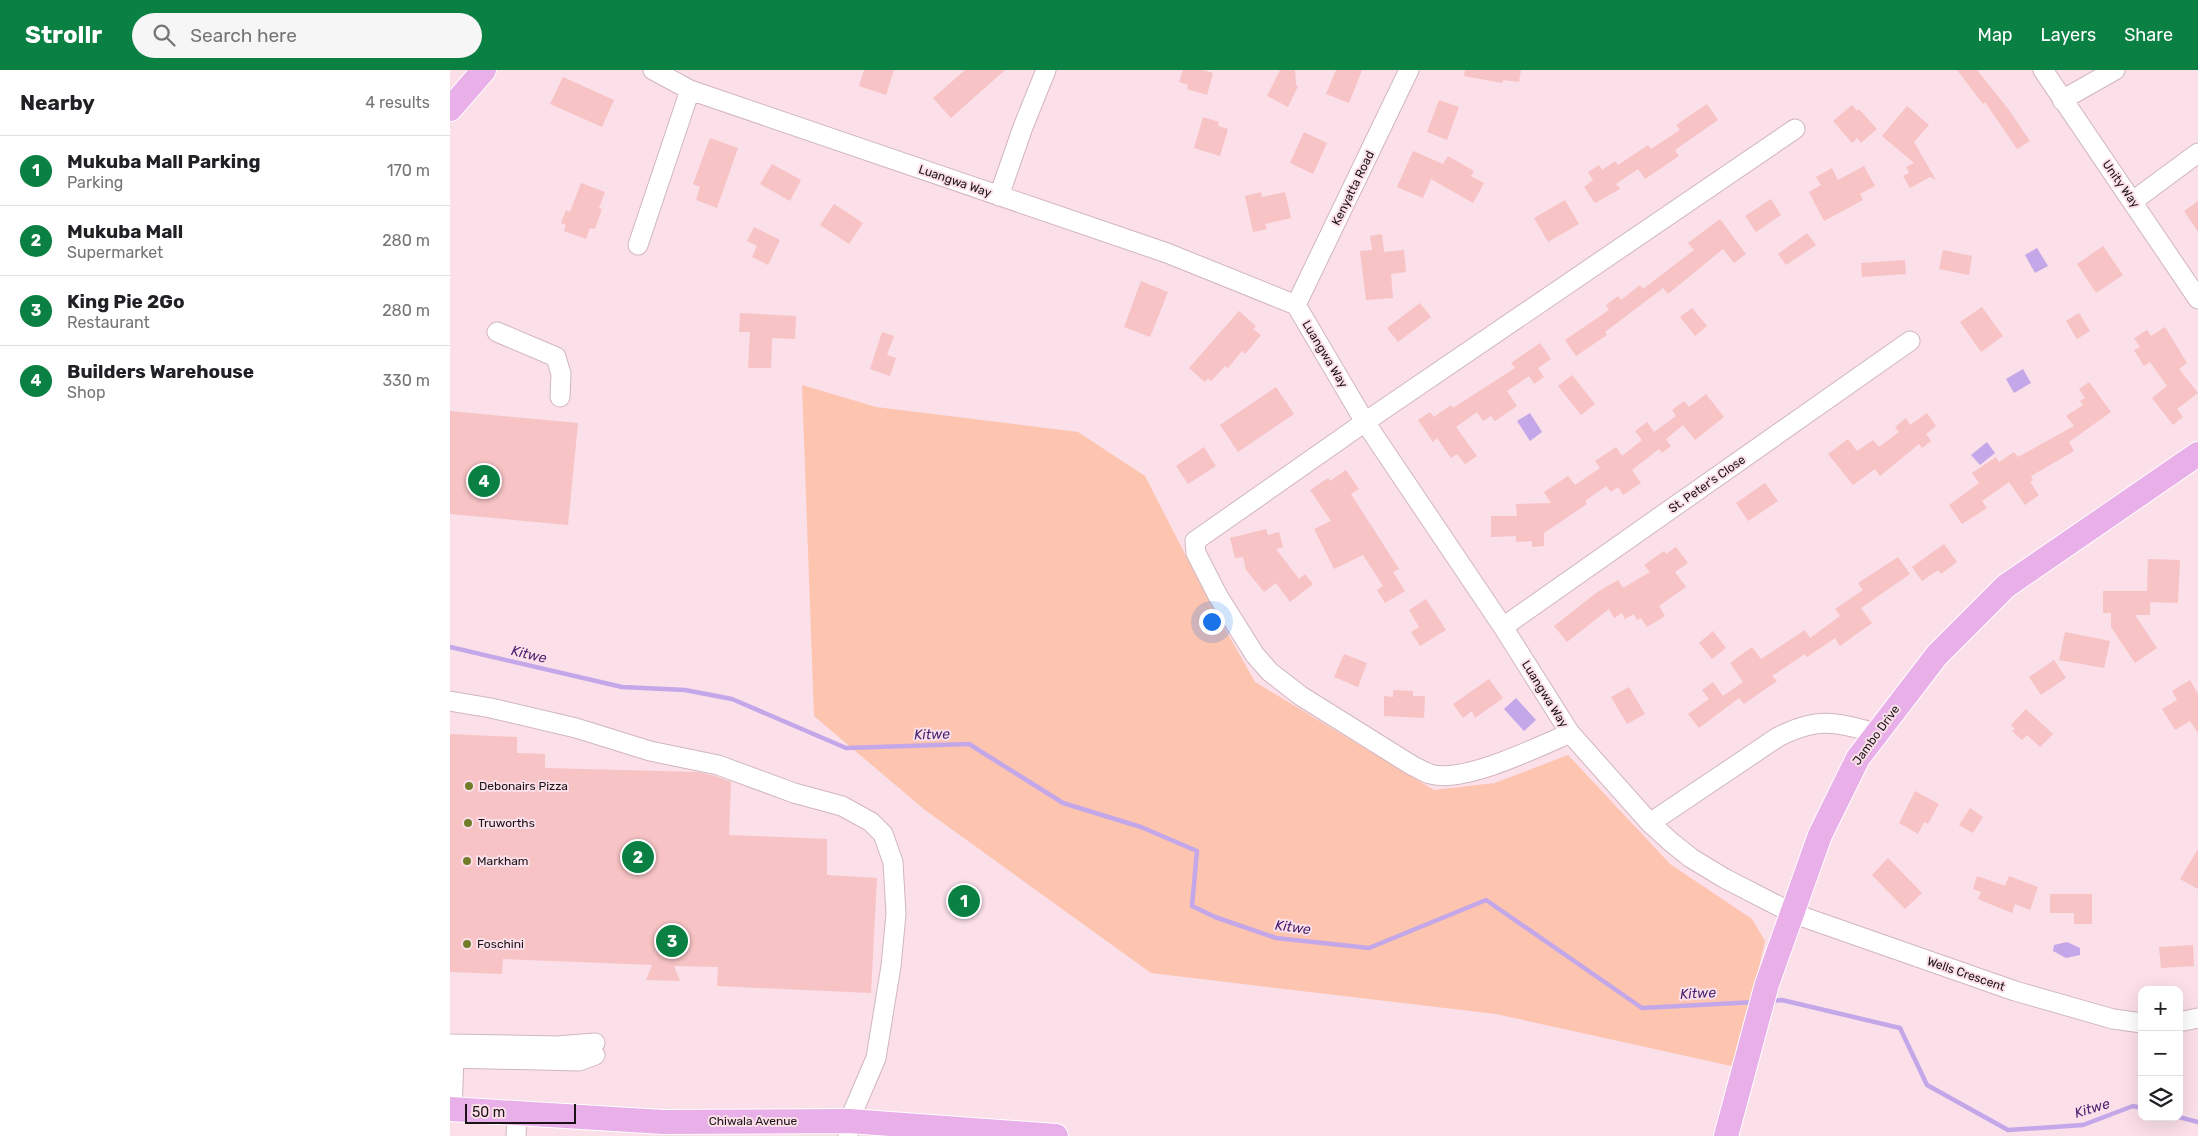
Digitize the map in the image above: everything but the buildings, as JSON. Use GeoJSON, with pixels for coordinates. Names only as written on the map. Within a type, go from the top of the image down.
{"type":"FeatureCollection","features":[{"type":"Feature","properties":{"kind":"main road"},"geometry":{"type":"LineString","coordinates":[[450,109],[484,70]]}},
{"type":"Feature","properties":{"kind":"main road","name":"Jambo Drive"},"geometry":{"type":"LineString","coordinates":[[1726,1136],[1767,984],[1820,834],[1858,758],[1937,655],[2006,586],[2198,454]]}},
{"type":"Feature","properties":{"kind":"main road","name":"Chiwala Avenue"},"geometry":{"type":"LineString","coordinates":[[451,1110],[517,1125],[663,1122],[1056,1136]]}},
{"type":"Feature","properties":{"kind":"street","name":"Luangwa Way"},"geometry":{"type":"LineString","coordinates":[[653,70],[690,90],[1167,253],[1296,305],[1365,422],[1503,627],[1570,733],[1650,822],[1691,858],[1792,913]]}},
{"type":"Feature","properties":{"kind":"street"},"geometry":{"type":"LineString","coordinates":[[999,196],[1046,70]]}},
{"type":"Feature","properties":{"kind":"street","name":"Kenyatta Road"},"geometry":{"type":"LineString","coordinates":[[1296,305],[1409,70]]}},
{"type":"Feature","properties":{"kind":"street","name":"Unity Way"},"geometry":{"type":"LineString","coordinates":[[2043,70],[2198,299]]}},
{"type":"Feature","properties":{"kind":"street"},"geometry":{"type":"LineString","coordinates":[[2062,100],[2115,70]]}},
{"type":"Feature","properties":{"kind":"street"},"geometry":{"type":"LineString","coordinates":[[638,245],[690,90]]}},
{"type":"Feature","properties":{"kind":"street"},"geometry":{"type":"LineString","coordinates":[[1570,733],[1464,774],[1448,776],[1431,775],[1413,766],[1301,696],[1270,672],[1240,634],[1196,553],[1195,541],[1365,422],[1795,129]]}},
{"type":"Feature","properties":{"kind":"street"},"geometry":{"type":"LineString","coordinates":[[2133,201],[2198,153]]}},
{"type":"Feature","properties":{"kind":"street"},"geometry":{"type":"LineString","coordinates":[[497,332],[556,357],[561,374],[560,397]]}},
{"type":"Feature","properties":{"kind":"street","name":"St. Peter's Close"},"geometry":{"type":"LineString","coordinates":[[1503,627],[1910,341]]}},
{"type":"Feature","properties":{"kind":"street"},"geometry":{"type":"LineString","coordinates":[[450,701],[576,728],[650,751],[718,765],[794,793],[842,806],[872,822],[883,834],[893,862],[896,914],[891,966],[876,1058],[848,1129]]}},
{"type":"Feature","properties":{"kind":"street"},"geometry":{"type":"LineString","coordinates":[[1650,822],[1778,737],[1796,728],[1820,722],[1836,723],[1876,733]]}},
{"type":"Feature","properties":{"kind":"street","name":"Wells Crescent"},"geometry":{"type":"LineString","coordinates":[[1792,913],[2015,991],[2113,1019],[2138,1022]]}},
{"type":"Feature","properties":{"kind":"street"},"geometry":{"type":"LineString","coordinates":[[2183,1021],[2198,1018]]}},
{"type":"Feature","properties":{"kind":"street"},"geometry":{"type":"LineString","coordinates":[[451,1110],[451,1053],[579,1061],[595,1049]]}},
{"type":"Feature","properties":{"kind":"shaded area"},"geometry":{"type":"Polygon","coordinates":[[[2037,248],[2048,266],[2035,273],[2025,255],[2037,248]]]}},
{"type":"Feature","properties":{"kind":"shaded area"},"geometry":{"type":"Polygon","coordinates":[[[2023,369],[2031,383],[2014,393],[2006,379],[2023,369]]]}},
{"type":"Feature","properties":{"kind":"shaded area"},"geometry":{"type":"Polygon","coordinates":[[[802,385],[876,407],[1078,432],[1145,476],[1205,593],[1255,682],[1434,790],[1495,783],[1568,755],[1670,864],[1752,919],[1765,941],[1736,1067],[1496,1014],[1151,973],[925,810],[814,716],[802,385]]]}},
{"type":"Feature","properties":{"kind":"shaded area"},"geometry":{"type":"Polygon","coordinates":[[[1530,413],[1542,432],[1530,441],[1517,421],[1530,413]]]}},
{"type":"Feature","properties":{"kind":"shaded area"},"geometry":{"type":"Polygon","coordinates":[[[1987,442],[1995,453],[1980,465],[1971,455],[1987,442]]]}},
{"type":"Feature","properties":{"kind":"shaded area"},"geometry":{"type":"Polygon","coordinates":[[[1516,698],[1536,720],[1524,731],[1504,709],[1516,698]]]}},
{"type":"Feature","properties":{"kind":"shaded area"},"geometry":{"type":"Polygon","coordinates":[[[2067,942],[2080,948],[2080,955],[2066,958],[2053,951],[2054,945],[2067,942]]]}},
{"type":"Feature","properties":{"kind":"waterway","name":"Kitwe"},"geometry":{"type":"LineString","coordinates":[[450,647],[622,687],[685,690],[732,699],[846,748],[969,744],[1063,803],[1141,827],[1197,851],[1192,906],[1215,917],[1276,938],[1369,948],[1486,900],[1642,1008],[1756,1002]]}},
{"type":"Feature","properties":{"kind":"waterway","name":"Kitwe"},"geometry":{"type":"LineString","coordinates":[[1771,1001],[1782,1000],[1900,1028],[1927,1085],[2008,1130],[2083,1125],[2133,1106],[2138,1107]]}},
{"type":"Feature","properties":{"kind":"waterway","name":"Kitwe"},"geometry":{"type":"LineString","coordinates":[[2183,1118],[2198,1122]]}},
{"type":"Feature","properties":{"kind":"place","name":"Builders Warehouse"},"geometry":{"type":"Point","coordinates":[484,481]}},
{"type":"Feature","properties":{"kind":"place","name":"Debonairs Pizza"},"geometry":{"type":"Point","coordinates":[469,786]}},
{"type":"Feature","properties":{"kind":"place","name":"Truworths"},"geometry":{"type":"Point","coordinates":[468,823]}},
{"type":"Feature","properties":{"kind":"place","name":"Mukuba Mall"},"geometry":{"type":"Point","coordinates":[638,857]}},
{"type":"Feature","properties":{"kind":"place","name":"Markham"},"geometry":{"type":"Point","coordinates":[467,861]}},
{"type":"Feature","properties":{"kind":"place","name":"Mukuba Mall Parking"},"geometry":{"type":"Point","coordinates":[964,901]}},
{"type":"Feature","properties":{"kind":"place","name":"King Pie 2Go"},"geometry":{"type":"Point","coordinates":[672,941]}},
{"type":"Feature","properties":{"kind":"place","name":"Foschini"},"geometry":{"type":"Point","coordinates":[467,944]}}]}
